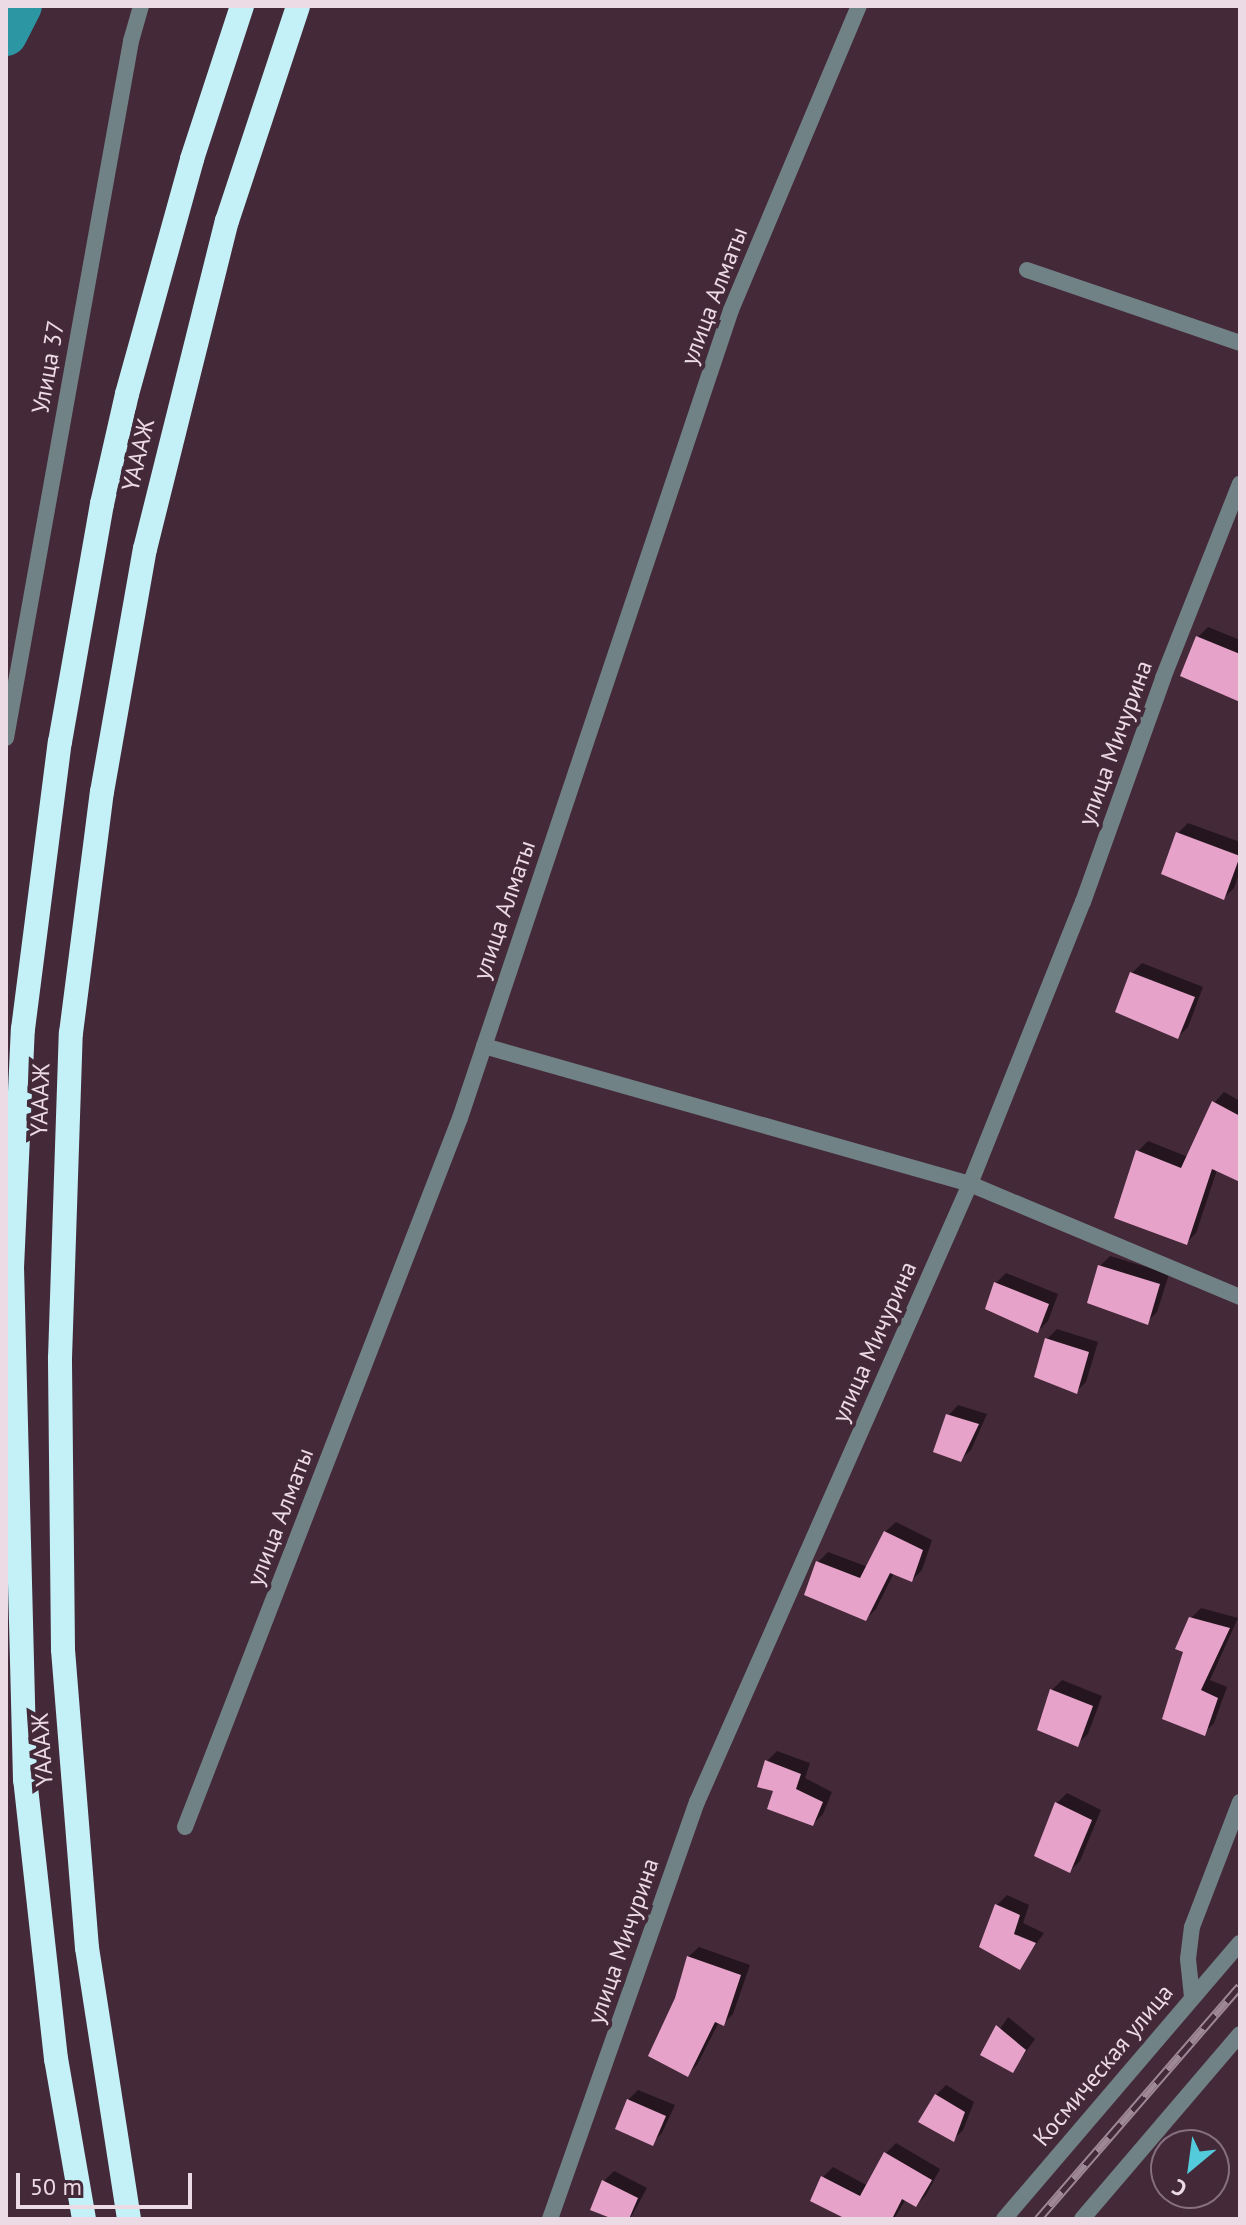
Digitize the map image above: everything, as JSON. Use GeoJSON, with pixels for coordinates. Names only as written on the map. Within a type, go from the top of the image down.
{"type":"FeatureCollection","features":[{"type":"Feature","properties":{"kind":"highway","name":"ҮАААЖ"},"geometry":{"type":"LineString","coordinates":[[84,2219],[56,2059],[25,1780],[12,1268],[23,1029],[60,742],[102,504],[127,394],[192,159],[242,6]]}},
{"type":"Feature","properties":{"kind":"highway","name":"ҮАААЖ"},"geometry":{"type":"LineString","coordinates":[[129,2219],[87,1948],[63,1649],[60,1358],[71,1033],[102,792],[145,549],[227,221],[298,6]]}},
{"type":"Feature","properties":{"kind":"street","name":"Улица 37"},"geometry":{"type":"LineString","coordinates":[[6,738],[131,41],[141,6]]}},
{"type":"Feature","properties":{"kind":"street","name":"улица Алматы"},"geometry":{"type":"LineString","coordinates":[[185,1827],[460,1118],[731,310],[859,6]]}},
{"type":"Feature","properties":{"kind":"street"},"geometry":{"type":"LineString","coordinates":[[1027,270],[1240,343]]}},
{"type":"Feature","properties":{"kind":"street","name":"улица Мичурина"},"geometry":{"type":"LineString","coordinates":[[550,2219],[697,1802],[970,1184],[1083,902],[1163,678],[1240,484]]}},
{"type":"Feature","properties":{"kind":"street"},"geometry":{"type":"LineString","coordinates":[[484,1046],[970,1184],[1240,1297]]}},
{"type":"Feature","properties":{"kind":"street"},"geometry":{"type":"LineString","coordinates":[[1192,1997],[1188,1959],[1192,1927],[1240,1802]]}},
{"type":"Feature","properties":{"kind":"street","name":"Космическая улица"},"geometry":{"type":"LineString","coordinates":[[1004,2219],[1240,1943]]}},
{"type":"Feature","properties":{"kind":"street"},"geometry":{"type":"LineString","coordinates":[[1082,2219],[1240,2034]]}},
{"type":"Feature","properties":{"kind":"building"},"geometry":{"type":"Polygon","coordinates":[[[1196,636],[1240,654],[1240,702],[1180,676],[1196,636]]]}},
{"type":"Feature","properties":{"kind":"building"},"geometry":{"type":"Polygon","coordinates":[[[1176,832],[1240,856],[1224,900],[1161,874],[1176,832]]]}},
{"type":"Feature","properties":{"kind":"building"},"geometry":{"type":"Polygon","coordinates":[[[1130,972],[1195,997],[1178,1039],[1115,1012],[1130,972]]]}},
{"type":"Feature","properties":{"kind":"building"},"geometry":{"type":"Polygon","coordinates":[[[1212,1101],[1240,1116],[1240,1182],[1212,1169],[1187,1245],[1114,1218],[1136,1150],[1181,1168],[1212,1101]]]}},
{"type":"Feature","properties":{"kind":"building"},"geometry":{"type":"Polygon","coordinates":[[[1098,1265],[1160,1284],[1148,1325],[1087,1303],[1098,1265]]]}},
{"type":"Feature","properties":{"kind":"building"},"geometry":{"type":"Polygon","coordinates":[[[994,1282],[1049,1304],[1038,1333],[985,1309],[994,1282]]]}},
{"type":"Feature","properties":{"kind":"building"},"geometry":{"type":"Polygon","coordinates":[[[1045,1338],[1089,1352],[1077,1394],[1034,1377],[1045,1338]]]}},
{"type":"Feature","properties":{"kind":"building"},"geometry":{"type":"Polygon","coordinates":[[[946,1414],[979,1424],[961,1462],[933,1452],[946,1414]]]}},
{"type":"Feature","properties":{"kind":"building"},"geometry":{"type":"Polygon","coordinates":[[[884,1531],[923,1550],[912,1582],[890,1573],[866,1621],[804,1595],[816,1561],[860,1578],[884,1531]]]}},
{"type":"Feature","properties":{"kind":"building"},"geometry":{"type":"Polygon","coordinates":[[[1189,1617],[1230,1628],[1201,1690],[1218,1698],[1205,1736],[1162,1719],[1183,1652],[1175,1649],[1189,1617]]]}},
{"type":"Feature","properties":{"kind":"building"},"geometry":{"type":"Polygon","coordinates":[[[1050,1689],[1093,1706],[1078,1747],[1037,1730],[1050,1689]]]}},
{"type":"Feature","properties":{"kind":"building"},"geometry":{"type":"Polygon","coordinates":[[[765,1760],[801,1774],[796,1789],[823,1802],[813,1826],[767,1809],[773,1791],[757,1787],[765,1760]]]}},
{"type":"Feature","properties":{"kind":"building"},"geometry":{"type":"Polygon","coordinates":[[[1055,1802],[1092,1820],[1070,1873],[1034,1856],[1055,1802]]]}},
{"type":"Feature","properties":{"kind":"building"},"geometry":{"type":"Polygon","coordinates":[[[995,1904],[1020,1915],[1014,1934],[1036,1943],[1020,1970],[979,1947],[995,1904]]]}},
{"type":"Feature","properties":{"kind":"building"},"geometry":{"type":"Polygon","coordinates":[[[687,1956],[741,1975],[724,2026],[715,2022],[688,2077],[648,2056],[675,1998],[687,1956]]]}},
{"type":"Feature","properties":{"kind":"building"},"geometry":{"type":"Polygon","coordinates":[[[996,2025],[1026,2050],[1013,2073],[980,2055],[996,2025]]]}},
{"type":"Feature","properties":{"kind":"building"},"geometry":{"type":"Polygon","coordinates":[[[935,2094],[965,2112],[954,2142],[918,2122],[935,2094]]]}},
{"type":"Feature","properties":{"kind":"building"},"geometry":{"type":"Polygon","coordinates":[[[627,2099],[666,2116],[653,2146],[615,2129],[627,2099]]]}},
{"type":"Feature","properties":{"kind":"building"},"geometry":{"type":"Polygon","coordinates":[[[884,2152],[932,2180],[916,2207],[902,2199],[892,2219],[846,2219],[810,2201],[821,2176],[860,2196],[884,2152]]]}},
{"type":"Feature","properties":{"kind":"building"},"geometry":{"type":"Polygon","coordinates":[[[602,2180],[638,2198],[629,2219],[613,2219],[590,2210],[602,2180]]]}},
{"type":"Feature","properties":{"kind":"waterway"},"geometry":{"type":"LineString","coordinates":[[6,35],[21,6]]}},
{"type":"Feature","properties":{"kind":"railway"},"geometry":{"type":"LineString","coordinates":[[1038,2219],[1240,1986]]}}]}
